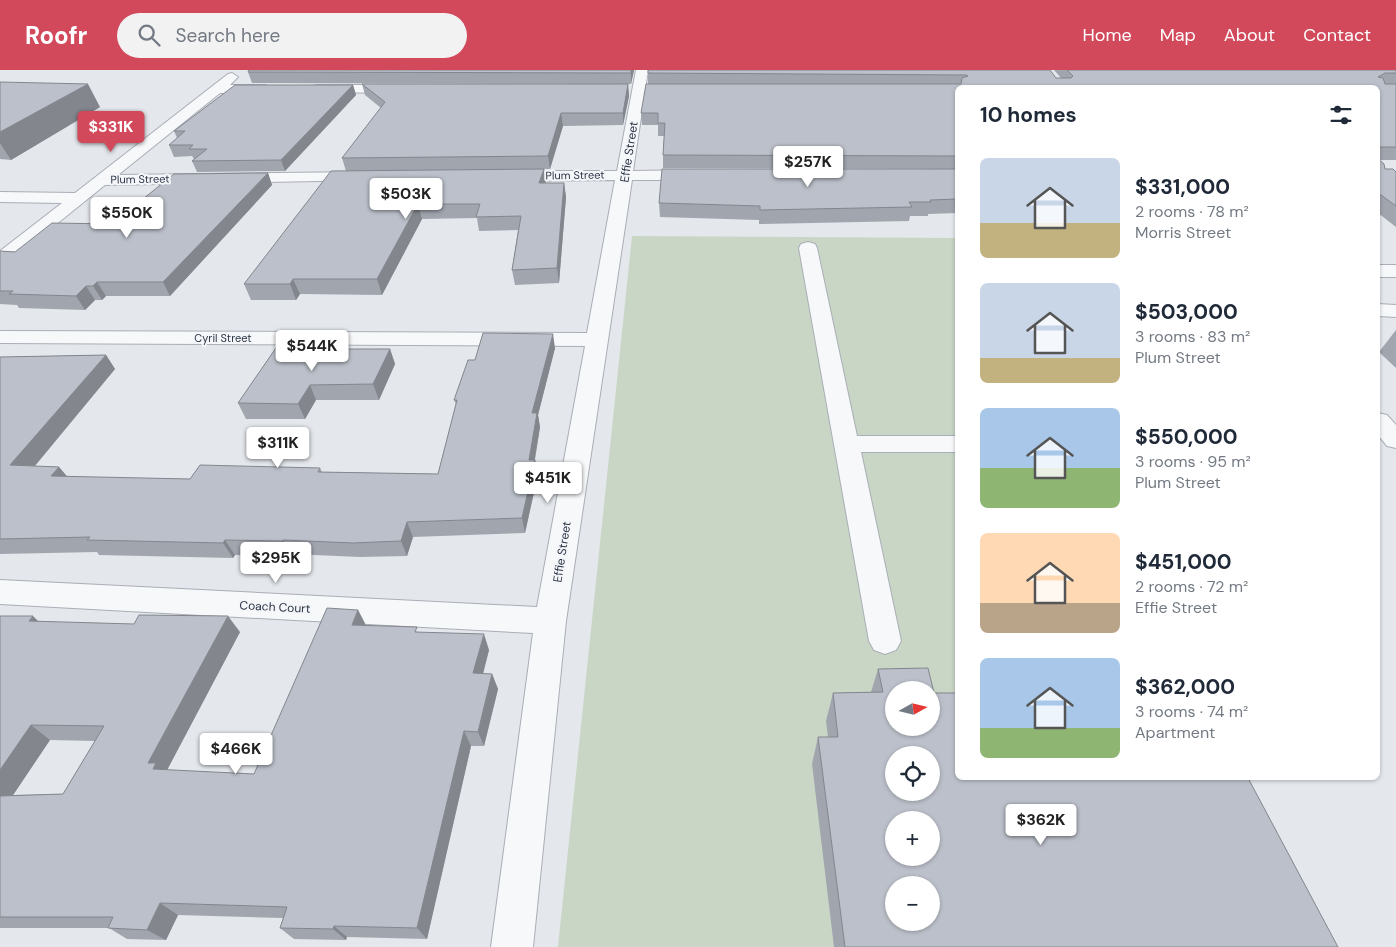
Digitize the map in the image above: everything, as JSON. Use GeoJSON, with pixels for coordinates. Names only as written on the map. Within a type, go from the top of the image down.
{"type":"FeatureCollection","features":[{"type":"Feature","properties":{"kind":"street"},"geometry":{"type":"LineString","coordinates":[[0,259],[241,70]]}},
{"type":"Feature","properties":{"kind":"street","name":"Effie Street"},"geometry":{"type":"LineString","coordinates":[[512,947],[550,621],[640,85]]}},
{"type":"Feature","properties":{"kind":"street"},"geometry":{"type":"LineString","coordinates":[[217,89],[276,89]]}},
{"type":"Feature","properties":{"kind":"street"},"geometry":{"type":"LineString","coordinates":[[305,89],[413,89]]}},
{"type":"Feature","properties":{"kind":"street","name":"Plum Street"},"geometry":{"type":"LineString","coordinates":[[487,176],[714,175]]}},
{"type":"Feature","properties":{"kind":"street","name":"Plum Street"},"geometry":{"type":"LineString","coordinates":[[102,180],[379,177]]}},
{"type":"Feature","properties":{"kind":"street"},"geometry":{"type":"LineString","coordinates":[[0,197],[79,198]]}},
{"type":"Feature","properties":{"kind":"street"},"geometry":{"type":"LineString","coordinates":[[808,248],[885,641]]}},
{"type":"Feature","properties":{"kind":"street"},"geometry":{"type":"LineString","coordinates":[[1380,271],[1396,271]]}},
{"type":"Feature","properties":{"kind":"street"},"geometry":{"type":"LineString","coordinates":[[1380,310],[1396,310]]}},
{"type":"Feature","properties":{"kind":"street","name":"Cyril Street"},"geometry":{"type":"LineString","coordinates":[[0,337],[597,340]]}},
{"type":"Feature","properties":{"kind":"street"},"geometry":{"type":"LineString","coordinates":[[1380,422],[1396,440]]}},
{"type":"Feature","properties":{"kind":"street"},"geometry":{"type":"LineString","coordinates":[[846,444],[955,444]]}},
{"type":"Feature","properties":{"kind":"street"},"geometry":{"type":"LineString","coordinates":[[1380,445],[1396,445]]}},
{"type":"Feature","properties":{"kind":"street","name":"Coach Court"},"geometry":{"type":"LineString","coordinates":[[0,592],[550,621]]}},
{"type":"Feature","properties":{"kind":"green space"},"geometry":{"type":"Polygon","coordinates":[[[632,236],[955,238],[955,780],[962,780],[1315,947],[558,947],[632,236]]]}},
{"type":"Feature","properties":{"kind":"building"},"geometry":{"type":"Polygon","coordinates":[[[249,70],[631,70],[631,73],[248,72],[249,70]]]}},
{"type":"Feature","properties":{"kind":"building"},"geometry":{"type":"Polygon","coordinates":[[[648,70],[1050,70],[1056,78],[1071,78],[1073,76],[1067,70],[1396,70],[1396,73],[1385,73],[1378,77],[1383,78],[1385,84],[1396,84],[1396,147],[1380,147],[1380,85],[955,85],[955,156],[663,155],[665,123],[658,123],[658,113],[641,113],[646,84],[961,84],[962,78],[968,76],[648,73],[648,70]]]}},
{"type":"Feature","properties":{"kind":"building"},"geometry":{"type":"Polygon","coordinates":[[[0,82],[88,84],[0,132],[0,82]]]}},
{"type":"Feature","properties":{"kind":"building"},"geometry":{"type":"Polygon","coordinates":[[[362,84],[628,84],[623,113],[561,113],[548,156],[342,158],[385,102],[362,84]]]}},
{"type":"Feature","properties":{"kind":"building"},"geometry":{"type":"Polygon","coordinates":[[[235,85],[353,85],[281,160],[192,161],[207,149],[189,149],[193,145],[169,145],[185,131],[174,131],[235,85]]]}},
{"type":"Feature","properties":{"kind":"building"},"geometry":{"type":"Polygon","coordinates":[[[1380,161],[1384,164],[1385,169],[1393,169],[1396,172],[1396,206],[1381,195],[1380,161]]]}},
{"type":"Feature","properties":{"kind":"building"},"geometry":{"type":"Polygon","coordinates":[[[544,169],[539,183],[564,183],[557,268],[512,270],[521,216],[476,217],[480,204],[418,204],[377,279],[293,279],[290,284],[244,284],[331,171],[544,169]]]}},
{"type":"Feature","properties":{"kind":"building"},"geometry":{"type":"Polygon","coordinates":[[[662,169],[955,169],[955,199],[909,202],[912,207],[760,210],[760,206],[659,203],[662,169]]]}},
{"type":"Feature","properties":{"kind":"building"},"geometry":{"type":"Polygon","coordinates":[[[268,173],[163,282],[97,282],[93,286],[86,286],[76,296],[9,294],[13,291],[0,291],[0,251],[15,252],[52,223],[112,224],[174,174],[268,173]]]}},
{"type":"Feature","properties":{"kind":"building"},"geometry":{"type":"Polygon","coordinates":[[[483,333],[553,334],[532,413],[537,413],[529,460],[535,460],[522,518],[407,522],[401,541],[353,543],[283,540],[225,540],[223,543],[87,540],[90,537],[0,539],[0,357],[106,355],[10,465],[59,467],[51,476],[190,479],[200,465],[320,468],[318,472],[438,474],[457,400],[454,400],[468,360],[475,360],[483,333]]]}},
{"type":"Feature","properties":{"kind":"building"},"geometry":{"type":"Polygon","coordinates":[[[278,345],[333,345],[331,349],[390,349],[373,384],[310,385],[298,404],[238,403],[278,345]]]}},
{"type":"Feature","properties":{"kind":"building"},"geometry":{"type":"Polygon","coordinates":[[[327,608],[358,610],[352,625],[417,627],[415,632],[484,634],[473,673],[492,674],[478,732],[464,731],[417,928],[334,926],[333,929],[280,928],[287,907],[160,903],[147,930],[108,928],[113,917],[0,917],[0,796],[63,794],[104,726],[31,725],[0,770],[0,616],[33,616],[29,621],[134,624],[139,615],[228,616],[148,763],[156,763],[153,769],[254,774],[327,608]]]}},
{"type":"Feature","properties":{"kind":"building"},"geometry":{"type":"Polygon","coordinates":[[[928,668],[931,681],[885,681],[885,736],[940,736],[940,693],[955,693],[955,780],[1249,780],[1338,947],[845,947],[818,737],[838,737],[833,693],[883,692],[878,669],[928,668]]]}}]}
